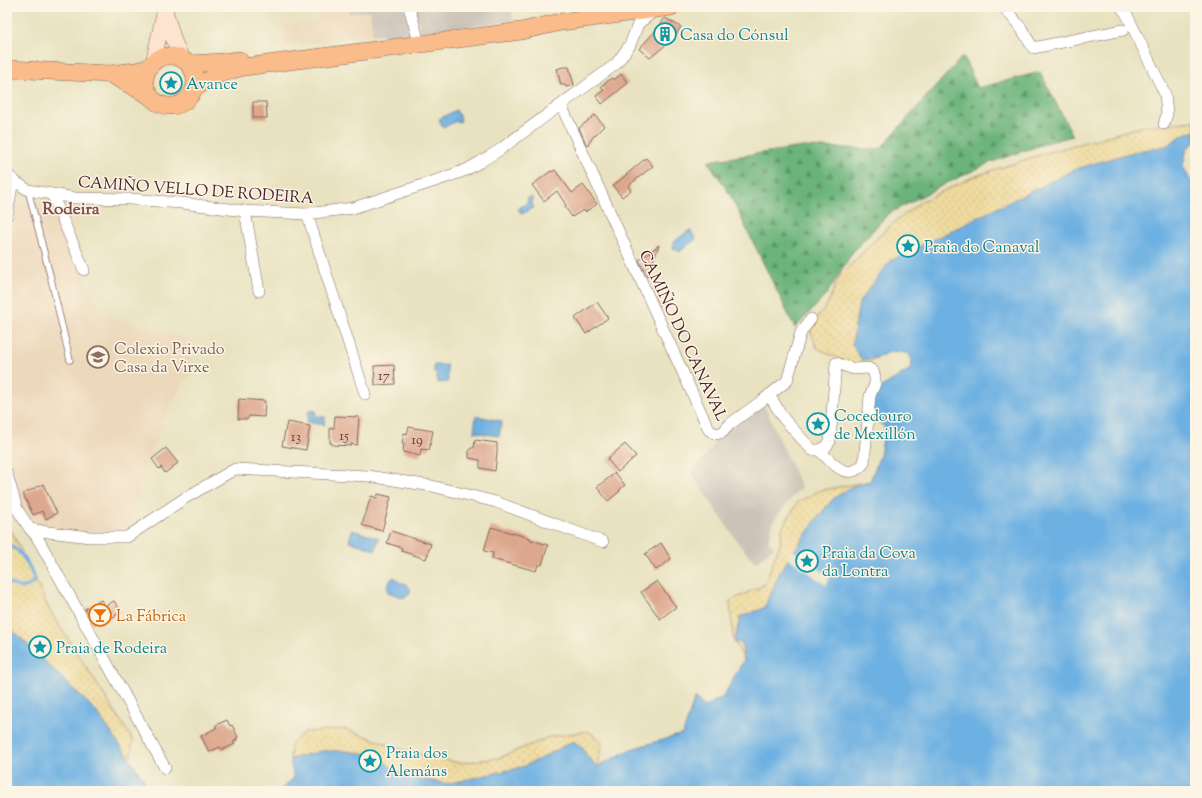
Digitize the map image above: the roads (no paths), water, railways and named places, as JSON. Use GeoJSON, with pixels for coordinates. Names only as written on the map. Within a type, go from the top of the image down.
{"type":"FeatureCollection","features":[{"type":"Feature","properties":{"kind":"main road"},"geometry":{"type":"LineString","coordinates":[[165,8],[174,41],[194,71],[196,79],[195,88],[185,103],[168,107],[159,105],[152,100],[144,84],[145,75],[150,66],[165,8]]}},
{"type":"Feature","properties":{"kind":"main road"},"geometry":{"type":"LineString","coordinates":[[195,88],[227,71],[397,40],[418,40],[521,31],[561,22],[661,8]]}},
{"type":"Feature","properties":{"kind":"main road"},"geometry":{"type":"LineString","coordinates":[[7,69],[110,74],[136,72],[150,66],[158,59],[165,56],[174,56],[186,61],[222,62],[335,51],[418,40],[453,35],[462,29],[517,22],[561,22]]}},
{"type":"Feature","properties":{"kind":"main road"},"geometry":{"type":"LineString","coordinates":[[110,74],[150,96]]}},
{"type":"Feature","properties":{"kind":"street"},"geometry":{"type":"LineString","coordinates":[[409,7],[418,40]]}},
{"type":"Feature","properties":{"kind":"street"},"geometry":{"type":"LineString","coordinates":[[1004,7],[1021,28],[1033,48],[1123,30]]}},
{"type":"Feature","properties":{"kind":"street"},"geometry":{"type":"LineString","coordinates":[[1121,7],[1126,13],[1164,94],[1167,114],[1164,124]]}},
{"type":"Feature","properties":{"kind":"street","name":"CAMIÑO VELLO DE RODEIRA"},"geometry":{"type":"LineString","coordinates":[[10,177],[28,190],[75,198],[130,198],[245,211],[307,214],[353,208],[466,170],[498,151],[616,64],[630,45],[638,24],[661,8]]}},
{"type":"Feature","properties":{"kind":"street","name":"CAMIÑO DO CANAVAL"},"geometry":{"type":"LineString","coordinates":[[560,105],[709,430],[716,434],[723,432],[730,424],[787,381],[801,332],[811,319]]}},
{"type":"Feature","properties":{"kind":"street"},"geometry":{"type":"LineString","coordinates":[[7,215],[10,177]]}},
{"type":"Feature","properties":{"kind":"street"},"geometry":{"type":"LineString","coordinates":[[52,194],[84,270]]}},
{"type":"Feature","properties":{"kind":"street"},"geometry":{"type":"LineString","coordinates":[[245,211],[259,291]]}},
{"type":"Feature","properties":{"kind":"street"},"geometry":{"type":"LineString","coordinates":[[307,214],[365,394]]}},
{"type":"Feature","properties":{"kind":"street"},"geometry":{"type":"LineString","coordinates":[[769,395],[784,419],[803,441],[812,450],[819,450],[826,447],[830,441],[836,363],[854,369],[863,370],[868,368],[873,371],[876,377],[870,396],[864,463],[859,469],[849,472],[841,470],[833,465],[819,450]]}},
{"type":"Feature","properties":{"kind":"street"},"geometry":{"type":"LineString","coordinates":[[30,529],[90,536],[127,538],[185,498],[235,469],[368,476],[432,486],[496,502],[603,542]]}},
{"type":"Feature","properties":{"kind":"street"},"geometry":{"type":"LineString","coordinates":[[7,474],[17,509],[41,544],[165,768]]}},
{"type":"Feature","properties":{"kind":"lane"},"geometry":{"type":"LineString","coordinates":[[28,190],[70,360]]}},
{"type":"Feature","properties":{"kind":"water"},"geometry":{"type":"Polygon","coordinates":[[[456,110],[461,119],[460,122],[456,121],[443,128],[439,119],[456,110]]]}},
{"type":"Feature","properties":{"kind":"water"},"geometry":{"type":"Polygon","coordinates":[[[1195,132],[1195,142],[1187,148],[1183,166],[1192,184],[1195,184],[1195,791],[279,791],[294,778],[290,759],[322,751],[345,751],[375,755],[395,770],[411,777],[447,784],[522,767],[573,741],[582,747],[587,756],[597,767],[631,749],[683,734],[695,697],[704,707],[723,697],[744,660],[741,642],[734,643],[740,617],[764,608],[781,570],[815,521],[833,499],[851,487],[870,481],[880,456],[885,427],[869,414],[877,390],[912,368],[910,354],[896,351],[862,360],[852,345],[859,302],[890,261],[1076,169],[1133,152],[1166,146],[1186,133],[1195,132]]]}},
{"type":"Feature","properties":{"kind":"water"},"geometry":{"type":"Polygon","coordinates":[[[531,197],[533,201],[531,203],[534,207],[522,214],[518,209],[528,202],[527,199],[531,197]]]}},
{"type":"Feature","properties":{"kind":"water"},"geometry":{"type":"Polygon","coordinates":[[[690,230],[696,239],[679,252],[678,250],[674,249],[674,245],[672,243],[690,230]]]}},
{"type":"Feature","properties":{"kind":"water"},"geometry":{"type":"Polygon","coordinates":[[[434,365],[447,365],[448,382],[437,383],[437,373],[434,373],[434,365]]]}},
{"type":"Feature","properties":{"kind":"water"},"geometry":{"type":"Polygon","coordinates":[[[309,410],[316,411],[315,416],[325,417],[324,425],[307,422],[309,410]]]}},
{"type":"Feature","properties":{"kind":"water"},"geometry":{"type":"Polygon","coordinates":[[[476,416],[502,421],[499,436],[474,432],[476,416]]]}},
{"type":"Feature","properties":{"kind":"water"},"geometry":{"type":"Polygon","coordinates":[[[352,530],[379,538],[375,550],[349,541],[352,530]]]}},
{"type":"Feature","properties":{"kind":"water"},"geometry":{"type":"Polygon","coordinates":[[[394,577],[400,584],[405,583],[410,588],[409,595],[404,598],[388,592],[388,583],[394,577]]]}},
{"type":"Feature","properties":{"kind":"water"},"geometry":{"type":"Polygon","coordinates":[[[7,625],[96,711],[145,781],[125,786],[123,791],[7,791],[7,625]]]}},
{"type":"Feature","properties":{"kind":"waterway"},"geometry":{"type":"LineString","coordinates":[[7,544],[21,554],[35,580],[25,587],[18,587],[7,582]]}},
{"type":"Feature","properties":{"kind":"place","name":"Casa do Cónsul"},"geometry":{"type":"Point","coordinates":[665,34]}},
{"type":"Feature","properties":{"kind":"place","name":"Avance"},"geometry":{"type":"Point","coordinates":[171,83]}},
{"type":"Feature","properties":{"kind":"place","name":"Praia do Canaval"},"geometry":{"type":"Point","coordinates":[908,246]}},
{"type":"Feature","properties":{"kind":"place","name":"Colexio Privado Casa da Virxe"},"geometry":{"type":"Point","coordinates":[98,357]}},
{"type":"Feature","properties":{"kind":"place","name":"Cocedouro de Mexillón"},"geometry":{"type":"Point","coordinates":[818,424]}},
{"type":"Feature","properties":{"kind":"place","name":"Praia da Cova da Lontra"},"geometry":{"type":"Point","coordinates":[807,561]}},
{"type":"Feature","properties":{"kind":"place","name":"La Fábrica"},"geometry":{"type":"Point","coordinates":[100,615]}},
{"type":"Feature","properties":{"kind":"place","name":"Praia de Rodeira"},"geometry":{"type":"Point","coordinates":[40,647]}},
{"type":"Feature","properties":{"kind":"place","name":"Praia dos Alemáns"},"geometry":{"type":"Point","coordinates":[370,761]}},
{"type":"Feature","properties":{"kind":"district","name":"Rodeira"},"geometry":{"type":"Point","coordinates":[71,208]}}]}
